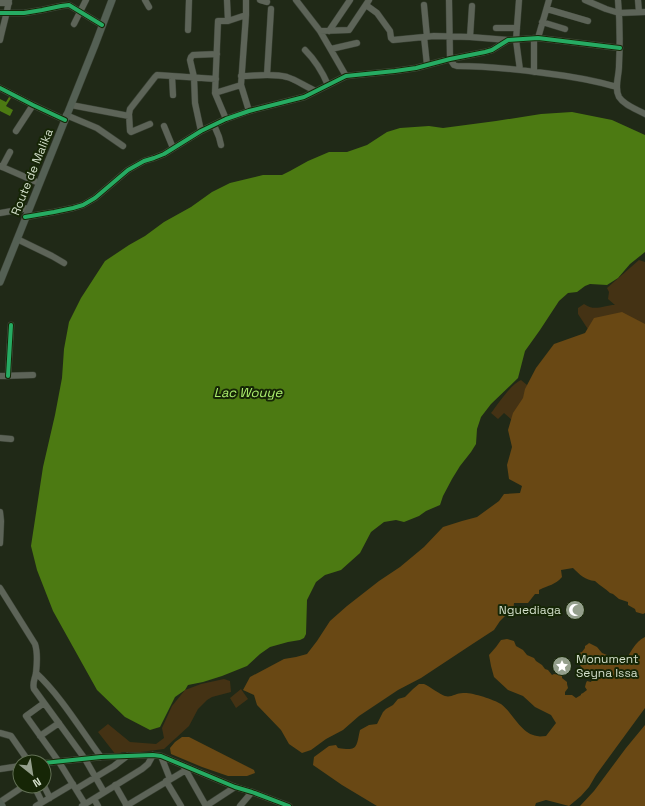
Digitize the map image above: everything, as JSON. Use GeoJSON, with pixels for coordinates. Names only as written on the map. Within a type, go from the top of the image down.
{"type":"FeatureCollection","features":[{"type":"Feature","properties":{"kind":"main road","name":"Route de Malika"},"geometry":{"type":"LineString","coordinates":[[1,277],[71,105],[111,1]]}},
{"type":"Feature","properties":{"kind":"main road"},"geometry":{"type":"LineString","coordinates":[[0,802],[2,806]]}},
{"type":"Feature","properties":{"kind":"street"},"geometry":{"type":"LineString","coordinates":[[74,24],[86,0]]}},
{"type":"Feature","properties":{"kind":"street"},"geometry":{"type":"LineString","coordinates":[[146,0],[149,6]]}},
{"type":"Feature","properties":{"kind":"street"},"geometry":{"type":"LineString","coordinates":[[188,30],[189,0]]}},
{"type":"Feature","properties":{"kind":"street"},"geometry":{"type":"LineString","coordinates":[[227,0],[228,21]]}},
{"type":"Feature","properties":{"kind":"street"},"geometry":{"type":"LineString","coordinates":[[246,0],[241,85],[249,111]]}},
{"type":"Feature","properties":{"kind":"street"},"geometry":{"type":"LineString","coordinates":[[296,0],[320,31],[346,76]]}},
{"type":"Feature","properties":{"kind":"street"},"geometry":{"type":"LineString","coordinates":[[329,31],[350,0]]}},
{"type":"Feature","properties":{"kind":"street"},"geometry":{"type":"LineString","coordinates":[[449,0],[450,59],[454,65],[520,70],[591,80],[617,87]]}},
{"type":"Feature","properties":{"kind":"street"},"geometry":{"type":"LineString","coordinates":[[519,0],[516,40],[520,70]]}},
{"type":"Feature","properties":{"kind":"street"},"geometry":{"type":"LineString","coordinates":[[534,72],[536,38],[549,0]]}},
{"type":"Feature","properties":{"kind":"street"},"geometry":{"type":"LineString","coordinates":[[585,0],[619,13],[642,12],[638,0]]}},
{"type":"Feature","properties":{"kind":"street"},"geometry":{"type":"LineString","coordinates":[[618,0],[620,68],[617,92],[622,101],[645,114]]}},
{"type":"Feature","properties":{"kind":"street"},"geometry":{"type":"LineString","coordinates":[[0,3],[9,2],[8,13],[0,40]]}},
{"type":"Feature","properties":{"kind":"street"},"geometry":{"type":"LineString","coordinates":[[320,31],[348,30],[368,3],[390,31],[391,38],[393,40],[449,36],[508,40],[536,38],[620,48]]}},
{"type":"Feature","properties":{"kind":"street"},"geometry":{"type":"LineString","coordinates":[[0,13],[30,12],[69,5],[102,25]]}},
{"type":"Feature","properties":{"kind":"street"},"geometry":{"type":"LineString","coordinates":[[424,5],[427,65]]}},
{"type":"Feature","properties":{"kind":"street"},"geometry":{"type":"LineString","coordinates":[[470,37],[472,6]]}},
{"type":"Feature","properties":{"kind":"street"},"geometry":{"type":"LineString","coordinates":[[267,75],[271,9]]}},
{"type":"Feature","properties":{"kind":"street"},"geometry":{"type":"LineString","coordinates":[[547,9],[588,21]]}},
{"type":"Feature","properties":{"kind":"street"},"geometry":{"type":"LineString","coordinates":[[226,119],[215,93],[218,21],[228,21],[246,15]]}},
{"type":"Feature","properties":{"kind":"street"},"geometry":{"type":"LineString","coordinates":[[542,22],[565,29]]}},
{"type":"Feature","properties":{"kind":"street"},"geometry":{"type":"LineString","coordinates":[[496,28],[517,28]]}},
{"type":"Feature","properties":{"kind":"street"},"geometry":{"type":"LineString","coordinates":[[25,217],[73,208],[91,201],[128,170],[144,161],[164,154],[201,131],[226,119],[249,111],[295,100],[346,76],[395,71],[427,65],[492,50],[508,40]]}},
{"type":"Feature","properties":{"kind":"street"},"geometry":{"type":"LineString","coordinates":[[331,49],[357,43]]}},
{"type":"Feature","properties":{"kind":"street"},"geometry":{"type":"LineString","coordinates":[[305,50],[317,63],[328,85]]}},
{"type":"Feature","properties":{"kind":"street"},"geometry":{"type":"LineString","coordinates":[[201,131],[195,103],[194,77],[190,60],[193,55],[217,54]]}},
{"type":"Feature","properties":{"kind":"street"},"geometry":{"type":"LineString","coordinates":[[150,124],[131,132],[129,112],[132,106],[157,75],[216,79]]}},
{"type":"Feature","properties":{"kind":"street"},"geometry":{"type":"LineString","coordinates":[[241,76],[267,75],[287,77],[316,91]]}},
{"type":"Feature","properties":{"kind":"street"},"geometry":{"type":"LineString","coordinates":[[172,76],[172,95]]}},
{"type":"Feature","properties":{"kind":"street"},"geometry":{"type":"LineString","coordinates":[[215,93],[241,85]]}},
{"type":"Feature","properties":{"kind":"street"},"geometry":{"type":"LineString","coordinates":[[0,88],[64,121],[97,128],[123,146]]}},
{"type":"Feature","properties":{"kind":"street"},"geometry":{"type":"LineString","coordinates":[[16,131],[33,105]]}},
{"type":"Feature","properties":{"kind":"street"},"geometry":{"type":"LineString","coordinates":[[71,105],[129,116]]}},
{"type":"Feature","properties":{"kind":"street"},"geometry":{"type":"LineString","coordinates":[[0,213],[30,205],[35,200],[65,130],[64,121]]}},
{"type":"Feature","properties":{"kind":"street"},"geometry":{"type":"LineString","coordinates":[[214,125],[221,144]]}},
{"type":"Feature","properties":{"kind":"street"},"geometry":{"type":"LineString","coordinates":[[164,126],[173,148]]}},
{"type":"Feature","properties":{"kind":"street"},"geometry":{"type":"LineString","coordinates":[[10,152],[1,167],[39,183]]}},
{"type":"Feature","properties":{"kind":"street"},"geometry":{"type":"LineString","coordinates":[[17,239],[64,263]]}},
{"type":"Feature","properties":{"kind":"street"},"geometry":{"type":"LineString","coordinates":[[8,376],[11,325]]}},
{"type":"Feature","properties":{"kind":"street"},"geometry":{"type":"LineString","coordinates":[[0,376],[33,375]]}},
{"type":"Feature","properties":{"kind":"street"},"geometry":{"type":"LineString","coordinates":[[0,438],[11,439]]}},
{"type":"Feature","properties":{"kind":"street"},"geometry":{"type":"LineString","coordinates":[[0,512],[0,543]]}},
{"type":"Feature","properties":{"kind":"street"},"geometry":{"type":"LineString","coordinates":[[0,588],[35,644],[36,673],[34,687],[85,759],[104,792]]}},
{"type":"Feature","properties":{"kind":"street"},"geometry":{"type":"LineString","coordinates":[[36,673],[59,699],[101,757]]}},
{"type":"Feature","properties":{"kind":"street"},"geometry":{"type":"LineString","coordinates":[[44,703],[26,716],[59,762],[83,805],[146,767],[153,755]]}},
{"type":"Feature","properties":{"kind":"street"},"geometry":{"type":"LineString","coordinates":[[40,736],[59,723]]}},
{"type":"Feature","properties":{"kind":"street"},"geometry":{"type":"LineString","coordinates":[[0,733],[11,736],[24,754]]}},
{"type":"Feature","properties":{"kind":"street"},"geometry":{"type":"LineString","coordinates":[[36,806],[50,798],[95,778],[127,756]]}},
{"type":"Feature","properties":{"kind":"street"},"geometry":{"type":"LineString","coordinates":[[52,762],[101,757],[161,756],[185,768],[285,805]]}},
{"type":"Feature","properties":{"kind":"street"},"geometry":{"type":"LineString","coordinates":[[161,756],[168,780],[181,806]]}},
{"type":"Feature","properties":{"kind":"street"},"geometry":{"type":"LineString","coordinates":[[0,761],[3,769]]}},
{"type":"Feature","properties":{"kind":"street"},"geometry":{"type":"LineString","coordinates":[[115,785],[126,806],[185,768]]}},
{"type":"Feature","properties":{"kind":"street"},"geometry":{"type":"LineString","coordinates":[[185,768],[206,806],[235,787]]}},
{"type":"Feature","properties":{"kind":"street"},"geometry":{"type":"LineString","coordinates":[[240,806],[252,792]]}},
{"type":"Feature","properties":{"kind":"street"},"geometry":{"type":"LineString","coordinates":[[0,802],[12,794]]}},
{"type":"Feature","properties":{"kind":"street"},"geometry":{"type":"LineString","coordinates":[[38,794],[42,802]]}},
{"type":"Feature","properties":{"kind":"street"},"geometry":{"type":"LineString","coordinates":[[48,794],[50,798]]}},
{"type":"Feature","properties":{"kind":"street"},"geometry":{"type":"LineString","coordinates":[[94,799],[98,806]]}},
{"type":"Feature","properties":{"kind":"shaded area"},"geometry":{"type":"Polygon","coordinates":[[[639,260],[645,262],[645,579],[513,421],[504,413],[498,419],[491,413],[509,390],[521,380],[539,395],[593,337],[578,314],[578,308],[584,304],[592,308],[615,305],[608,299],[609,292],[607,288],[639,260]]]}},
{"type":"Feature","properties":{"kind":"shaded area"},"geometry":{"type":"Polygon","coordinates":[[[622,312],[645,324],[645,613],[643,614],[636,612],[635,609],[628,605],[628,602],[619,599],[595,581],[588,580],[583,577],[573,568],[561,570],[562,577],[559,580],[539,590],[539,594],[535,594],[528,603],[514,603],[513,612],[506,615],[494,630],[421,678],[398,690],[359,716],[343,730],[326,739],[311,750],[302,753],[289,744],[281,730],[257,705],[254,695],[243,690],[250,677],[284,659],[307,654],[330,621],[379,581],[400,567],[424,547],[443,527],[477,517],[499,501],[504,494],[520,493],[522,486],[509,479],[507,465],[512,447],[508,430],[513,413],[523,398],[525,389],[536,368],[554,344],[585,333],[594,318],[622,312]]]}},
{"type":"Feature","properties":{"kind":"shaded area"},"geometry":{"type":"Polygon","coordinates":[[[645,637],[645,708],[596,775],[589,787],[569,806],[546,800],[536,803],[535,806],[377,806],[313,765],[314,757],[329,746],[336,745],[338,748],[345,749],[355,747],[360,730],[369,725],[377,724],[386,709],[393,705],[398,699],[405,697],[419,684],[424,684],[445,696],[467,693],[493,700],[501,704],[526,731],[538,736],[546,736],[556,723],[551,715],[535,707],[523,696],[508,690],[494,677],[489,655],[501,640],[507,639],[514,641],[516,646],[523,650],[527,655],[534,658],[552,675],[561,675],[567,682],[568,688],[565,695],[572,695],[576,698],[587,690],[585,687],[587,681],[591,682],[592,680],[592,677],[587,673],[584,673],[583,669],[576,660],[578,656],[581,655],[579,653],[582,652],[585,646],[589,643],[597,647],[602,653],[617,659],[624,664],[635,645],[645,637]]]}},
{"type":"Feature","properties":{"kind":"shaded area"},"geometry":{"type":"Polygon","coordinates":[[[224,679],[230,681],[231,692],[212,697],[207,700],[198,709],[189,726],[164,749],[141,752],[122,752],[116,755],[98,732],[108,724],[130,742],[156,744],[164,738],[162,728],[172,706],[185,690],[201,684],[224,679]]]}},
{"type":"Feature","properties":{"kind":"shaded area"},"geometry":{"type":"Polygon","coordinates":[[[241,689],[248,699],[236,708],[230,698],[241,689]]]}},
{"type":"Feature","properties":{"kind":"shaded area"},"geometry":{"type":"Polygon","coordinates":[[[645,725],[645,806],[580,806],[594,791],[645,725]]]}},
{"type":"Feature","properties":{"kind":"shaded area"},"geometry":{"type":"Polygon","coordinates":[[[182,737],[189,737],[254,770],[255,773],[247,776],[228,776],[171,754],[170,748],[182,737]]]}},
{"type":"Feature","properties":{"kind":"water"},"geometry":{"type":"Polygon","coordinates":[[[9,97],[11,98],[6,106],[13,110],[10,116],[0,111],[0,99],[6,102],[9,97]]]}},
{"type":"Feature","properties":{"kind":"water","name":"Lac Wouye"},"geometry":{"type":"Polygon","coordinates":[[[572,112],[612,120],[645,135],[645,252],[630,264],[618,278],[607,285],[590,284],[577,292],[568,293],[559,301],[525,351],[518,378],[491,404],[481,417],[477,429],[476,444],[452,479],[440,505],[404,522],[396,520],[384,522],[371,532],[360,553],[341,570],[325,575],[316,582],[307,600],[306,634],[304,638],[270,647],[247,666],[222,676],[188,685],[185,690],[175,697],[160,727],[150,730],[125,717],[97,690],[53,611],[37,570],[31,546],[43,467],[62,378],[64,349],[69,322],[81,298],[105,261],[145,236],[164,222],[191,207],[212,192],[230,183],[263,175],[282,175],[329,152],[347,152],[367,145],[387,132],[400,128],[429,126],[443,128],[541,114],[572,112]]]}},
{"type":"Feature","properties":{"kind":"cycle path"},"geometry":{"type":"LineString","coordinates":[[0,13],[24,13],[69,5],[102,25]]}},
{"type":"Feature","properties":{"kind":"cycle path"},"geometry":{"type":"LineString","coordinates":[[25,217],[83,205],[95,198],[128,170],[144,161],[164,154],[201,131],[226,119],[249,111],[304,97],[346,76],[416,68],[492,50],[508,40],[538,38],[620,48]]}},
{"type":"Feature","properties":{"kind":"cycle path"},"geometry":{"type":"LineString","coordinates":[[0,88],[65,120]]}},
{"type":"Feature","properties":{"kind":"cycle path"},"geometry":{"type":"LineString","coordinates":[[8,376],[11,325]]}},
{"type":"Feature","properties":{"kind":"cycle path"},"geometry":{"type":"LineString","coordinates":[[52,762],[101,757],[161,756],[235,787],[289,806]]}},
{"type":"Feature","properties":{"kind":"place","name":"Nguediaga"},"geometry":{"type":"Point","coordinates":[575,610]}},
{"type":"Feature","properties":{"kind":"place","name":"Monument Seyna Issa"},"geometry":{"type":"Point","coordinates":[562,666]}}]}
